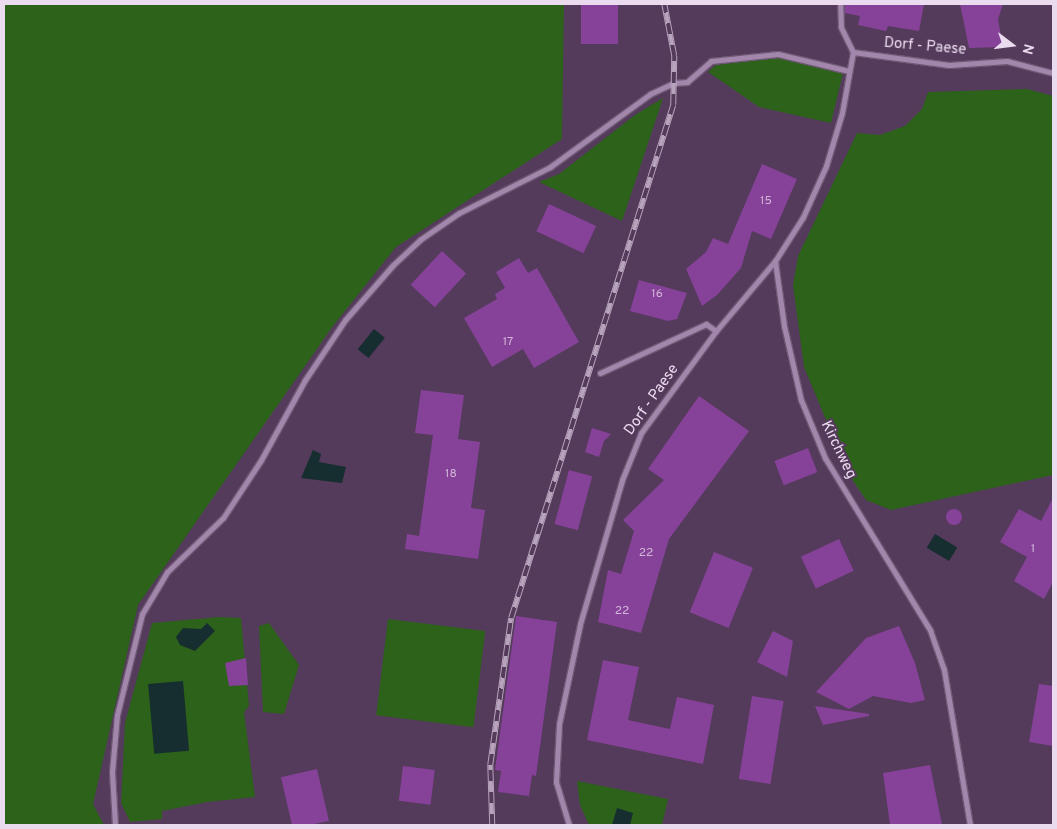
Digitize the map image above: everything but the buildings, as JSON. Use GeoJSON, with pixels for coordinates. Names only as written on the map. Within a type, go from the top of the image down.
{"type":"FeatureCollection","features":[{"type":"Feature","properties":{"kind":"street"},"geometry":{"type":"LineString","coordinates":[[839,4],[842,27],[852,52]]}},
{"type":"Feature","properties":{"kind":"street","name":"Dorf - Paese"},"geometry":{"type":"LineString","coordinates":[[569,825],[556,782],[559,724],[580,624],[632,450],[642,433],[716,331],[775,261],[803,218],[826,166],[842,113],[852,52],[949,65],[1007,61],[1053,73]]}},
{"type":"Feature","properties":{"kind":"street"},"geometry":{"type":"LineString","coordinates":[[115,825],[112,772],[117,715],[142,614],[167,572],[223,518],[335,335],[393,265],[421,239],[459,214],[550,167],[650,94],[674,83],[687,82],[711,60],[778,54],[849,71]]}},
{"type":"Feature","properties":{"kind":"street","name":"Kirchweg"},"geometry":{"type":"LineString","coordinates":[[775,261],[784,326],[801,400],[825,458],[930,630],[944,670],[970,825]]}},
{"type":"Feature","properties":{"kind":"street"},"geometry":{"type":"LineString","coordinates":[[600,373],[706,324],[716,331]]}},
{"type":"Feature","properties":{"kind":"green space"},"geometry":{"type":"Polygon","coordinates":[[[4,4],[564,4],[562,139],[396,247],[333,326],[138,605],[93,804],[104,825],[4,825],[4,4]]]}},
{"type":"Feature","properties":{"kind":"green space"},"geometry":{"type":"Polygon","coordinates":[[[778,58],[843,73],[831,123],[759,107],[708,72],[716,65],[778,58]]]}},
{"type":"Feature","properties":{"kind":"green space"},"geometry":{"type":"Polygon","coordinates":[[[1027,89],[1053,96],[1053,475],[891,510],[866,500],[849,475],[804,367],[793,285],[798,256],[857,133],[880,135],[905,126],[922,109],[928,92],[1027,89]]]}},
{"type":"Feature","properties":{"kind":"green space"},"geometry":{"type":"Polygon","coordinates":[[[663,98],[622,221],[539,182],[559,174],[635,115],[663,98]]]}},
{"type":"Feature","properties":{"kind":"green space"},"geometry":{"type":"Polygon","coordinates":[[[219,617],[241,618],[249,706],[244,712],[255,797],[207,802],[162,811],[162,819],[130,822],[121,803],[125,723],[152,623],[219,617]]]}},
{"type":"Feature","properties":{"kind":"green space"},"geometry":{"type":"Polygon","coordinates":[[[388,619],[485,631],[473,727],[376,715],[388,619]]]}},
{"type":"Feature","properties":{"kind":"green space"},"geometry":{"type":"Polygon","coordinates":[[[269,623],[299,665],[284,714],[263,712],[259,626],[269,623]]]}},
{"type":"Feature","properties":{"kind":"green space"},"geometry":{"type":"Polygon","coordinates":[[[577,781],[668,799],[662,825],[589,825],[580,805],[577,781]]]}},
{"type":"Feature","properties":{"kind":"shaded area"},"geometry":{"type":"Polygon","coordinates":[[[374,329],[385,338],[369,358],[358,349],[374,329]]]}},
{"type":"Feature","properties":{"kind":"shaded area"},"geometry":{"type":"Polygon","coordinates":[[[313,450],[321,454],[319,462],[346,467],[342,483],[301,478],[313,450]]]}},
{"type":"Feature","properties":{"kind":"shaded area"},"geometry":{"type":"Polygon","coordinates":[[[935,534],[957,547],[949,561],[927,548],[935,534]]]}},
{"type":"Feature","properties":{"kind":"shaded area"},"geometry":{"type":"Polygon","coordinates":[[[207,623],[215,631],[195,651],[180,645],[176,637],[183,628],[201,629],[207,623]]]}},
{"type":"Feature","properties":{"kind":"shaded area"},"geometry":{"type":"Polygon","coordinates":[[[183,681],[189,751],[154,754],[148,684],[183,681]]]}},
{"type":"Feature","properties":{"kind":"shaded area"},"geometry":{"type":"Polygon","coordinates":[[[617,808],[633,813],[630,825],[612,825],[617,808]]]}},
{"type":"Feature","properties":{"kind":"railway"},"geometry":{"type":"LineString","coordinates":[[492,825],[490,765],[511,618],[673,105],[674,56],[664,4]]}}]}
